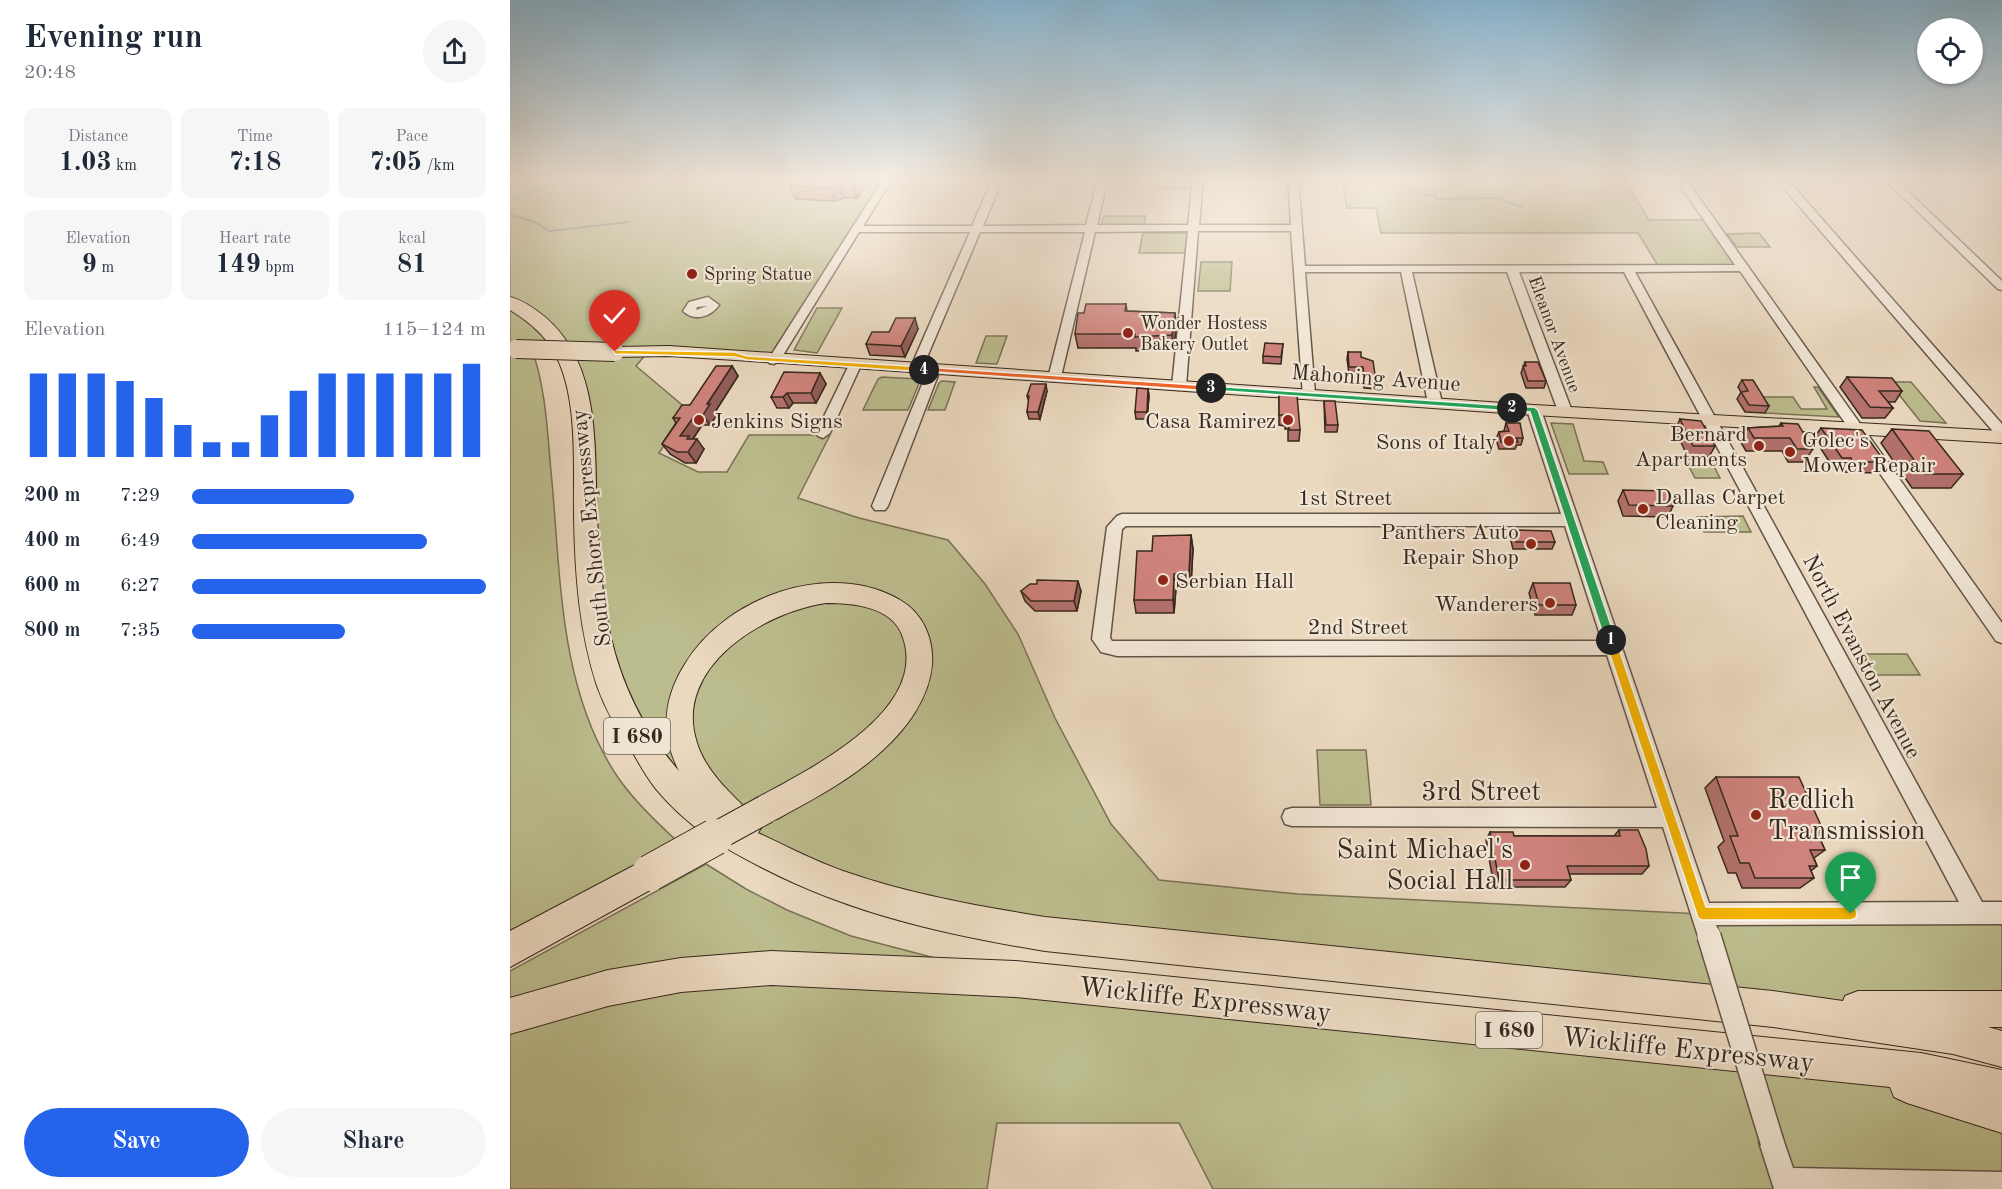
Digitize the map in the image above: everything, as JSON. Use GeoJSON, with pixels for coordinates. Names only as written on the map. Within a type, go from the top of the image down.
{"type":"FeatureCollection","features":[{"type":"Feature","properties":{"kind":"highway","name":"South Shore Expressway"},"geometry":{"type":"LineString","coordinates":[[510,302],[552,335],[562,349],[576,389],[584,463],[585,513],[593,600],[604,664],[624,716],[669,783],[705,816],[733,837],[834,885],[893,905],[968,922],[1045,934]]}},
{"type":"Feature","properties":{"kind":"highway"},"geometry":{"type":"LineString","coordinates":[[510,950],[650,873],[766,809],[817,781],[864,748],[886,729],[907,702],[919,670],[920,654],[913,627],[894,608],[868,596],[842,593],[811,595],[775,605],[752,616],[717,641],[705,655],[687,684],[678,717],[682,746],[693,771],[713,798],[778,859]]}},
{"type":"Feature","properties":{"kind":"highway","name":"Wickliffe Expressway"},"geometry":{"type":"LineString","coordinates":[[1045,934],[1773,1009],[1953,1036],[2002,1049]]}},
{"type":"Feature","properties":{"kind":"highway","name":"Wickliffe Expressway"},"geometry":{"type":"LineString","coordinates":[[510,1016],[608,988],[719,971],[771,968],[1015,979],[1921,1072],[2002,1089]]}},
{"type":"Feature","properties":{"kind":"highway"},"geometry":{"type":"LineString","coordinates":[[1773,1009],[2002,1009]]}},
{"type":"Feature","properties":{"kind":"highway"},"geometry":{"type":"LineString","coordinates":[[1844,1064],[2002,1114]]}},
{"type":"Feature","properties":{"kind":"main road","name":"Mahoning Avenue"},"geometry":{"type":"LineString","coordinates":[[510,349],[658,353],[666,357],[730,361],[747,358],[1534,410],[2002,435]]}},
{"type":"Feature","properties":{"kind":"street"},"geometry":{"type":"LineString","coordinates":[[774,360],[853,233]]}},
{"type":"Feature","properties":{"kind":"street"},"geometry":{"type":"LineString","coordinates":[[916,369],[974,233]]}},
{"type":"Feature","properties":{"kind":"street"},"geometry":{"type":"LineString","coordinates":[[1055,378],[1090,233]]}},
{"type":"Feature","properties":{"kind":"street"},"geometry":{"type":"LineString","coordinates":[[1179,386],[1193,233]]}},
{"type":"Feature","properties":{"kind":"street"},"geometry":{"type":"LineString","coordinates":[[1297,233],[1308,394]]}},
{"type":"Feature","properties":{"kind":"street"},"geometry":{"type":"LineString","coordinates":[[1719,233],[2002,636]]}},
{"type":"Feature","properties":{"kind":"street"},"geometry":{"type":"LineString","coordinates":[[1828,233],[2002,435]]}},
{"type":"Feature","properties":{"kind":"street"},"geometry":{"type":"LineString","coordinates":[[1946,233],[2002,287]]}},
{"type":"Feature","properties":{"kind":"street"},"geometry":{"type":"LineString","coordinates":[[1299,269],[1743,268]]}},
{"type":"Feature","properties":{"kind":"street"},"geometry":{"type":"LineString","coordinates":[[1406,269],[1435,403]]}},
{"type":"Feature","properties":{"kind":"street","name":"Eleanor Avenue"},"geometry":{"type":"LineString","coordinates":[[1512,269],[1564,411]]}},
{"type":"Feature","properties":{"kind":"street","name":"North Evanston Avenue"},"geometry":{"type":"LineString","coordinates":[[1628,269],[1976,914]]}},
{"type":"Feature","properties":{"kind":"street"},"geometry":{"type":"LineString","coordinates":[[823,433],[855,365]]}},
{"type":"Feature","properties":{"kind":"street"},"geometry":{"type":"LineString","coordinates":[[880,506],[934,370]]}},
{"type":"Feature","properties":{"kind":"street"},"geometry":{"type":"LineString","coordinates":[[1534,410],[1706,925],[1786,1185],[2002,1185]]}},
{"type":"Feature","properties":{"kind":"street","name":"1st Street"},"geometry":{"type":"LineString","coordinates":[[1104,645],[1101,639],[1115,526],[1119,521],[1127,519],[1570,520]]}},
{"type":"Feature","properties":{"kind":"street","name":"2nd Street"},"geometry":{"type":"LineString","coordinates":[[1104,645],[1117,649],[1613,648]]}},
{"type":"Feature","properties":{"kind":"street","name":"3rd Street"},"geometry":{"type":"LineString","coordinates":[[1292,817],[1670,818]]}},
{"type":"Feature","properties":{"kind":"street"},"geometry":{"type":"LineString","coordinates":[[1706,925],[2002,914]]}},
{"type":"Feature","properties":{"kind":"green space"},"geometry":{"type":"Polygon","coordinates":[[[510,233],[853,233],[774,360],[647,353],[636,366],[688,410],[659,453],[698,472],[727,472],[749,435],[830,435],[798,498],[859,518],[948,540],[985,584],[1018,634],[1055,718],[1111,824],[1159,880],[1298,894],[1702,914],[2002,913],[2002,1049],[968,922],[733,837],[616,698],[584,463],[563,350],[532,350],[545,410],[561,589],[573,668],[583,705],[598,742],[617,776],[637,802],[676,840],[510,949],[510,233]]]}},
{"type":"Feature","properties":{"kind":"green space"},"geometry":{"type":"Polygon","coordinates":[[[1143,233],[1187,233],[1185,253],[1139,253],[1143,233]]]}},
{"type":"Feature","properties":{"kind":"green space"},"geometry":{"type":"Polygon","coordinates":[[[1638,233],[1719,233],[1743,268],[1660,269],[1638,233]]]}},
{"type":"Feature","properties":{"kind":"green space"},"geometry":{"type":"Polygon","coordinates":[[[1759,233],[1770,247],[1737,247],[1727,234],[1759,233]]]}},
{"type":"Feature","properties":{"kind":"green space"},"geometry":{"type":"Polygon","coordinates":[[[1201,262],[1232,262],[1230,291],[1198,291],[1201,262]]]}},
{"type":"Feature","properties":{"kind":"green space"},"geometry":{"type":"Polygon","coordinates":[[[817,308],[842,308],[817,353],[794,350],[817,308]]]}},
{"type":"Feature","properties":{"kind":"green space"},"geometry":{"type":"Polygon","coordinates":[[[986,336],[1007,336],[997,364],[976,363],[986,336]]]}},
{"type":"Feature","properties":{"kind":"green space"},"geometry":{"type":"Polygon","coordinates":[[[882,377],[920,381],[908,410],[863,410],[878,379],[882,377]]]}},
{"type":"Feature","properties":{"kind":"green space"},"geometry":{"type":"Polygon","coordinates":[[[942,381],[955,382],[945,410],[928,410],[939,383],[942,381]]]}},
{"type":"Feature","properties":{"kind":"green space"},"geometry":{"type":"Polygon","coordinates":[[[1889,382],[1911,382],[1946,423],[1920,421],[1889,382]]]}},
{"type":"Feature","properties":{"kind":"green space"},"geometry":{"type":"Polygon","coordinates":[[[1814,387],[1818,387],[1839,417],[1765,413],[1755,397],[1793,397],[1801,409],[1827,409],[1814,387]]]}},
{"type":"Feature","properties":{"kind":"green space"},"geometry":{"type":"Polygon","coordinates":[[[1551,423],[1573,424],[1584,461],[1603,462],[1608,474],[1569,474],[1551,423]]]}},
{"type":"Feature","properties":{"kind":"green space"},"geometry":{"type":"Polygon","coordinates":[[[1688,457],[1709,457],[1720,478],[1695,478],[1686,461],[1690,461],[1688,457]]]}},
{"type":"Feature","properties":{"kind":"green space"},"geometry":{"type":"Polygon","coordinates":[[[1743,516],[1751,532],[1704,532],[1697,517],[1743,516]]]}},
{"type":"Feature","properties":{"kind":"green space"},"geometry":{"type":"Polygon","coordinates":[[[1856,654],[1907,654],[1920,675],[1867,675],[1856,654]]]}},
{"type":"Feature","properties":{"kind":"green space"},"geometry":{"type":"Polygon","coordinates":[[[1317,750],[1366,750],[1371,805],[1320,805],[1317,750]]]}},
{"type":"Feature","properties":{"kind":"green space"},"geometry":{"type":"Polygon","coordinates":[[[706,864],[746,889],[787,910],[851,936],[1015,979],[2002,1089],[2002,1185],[1787,1189],[1213,1189],[1179,1123],[997,1123],[987,1189],[510,1189],[510,971],[706,864]]]}},
{"type":"Feature","properties":{"kind":"building"},"geometry":{"type":"Polygon","coordinates":[[[1086,304],[1126,304],[1125,311],[1175,313],[1172,335],[1135,337],[1135,334],[1075,334],[1078,313],[1084,313],[1086,304]]]}},
{"type":"Feature","properties":{"kind":"building"},"geometry":{"type":"Polygon","coordinates":[[[896,318],[915,318],[901,346],[866,344],[872,332],[889,332],[896,318]]]}},
{"type":"Feature","properties":{"kind":"building"},"geometry":{"type":"Polygon","coordinates":[[[1265,343],[1283,344],[1281,357],[1263,356],[1265,343]]]}},
{"type":"Feature","properties":{"kind":"building"},"geometry":{"type":"Polygon","coordinates":[[[1348,352],[1361,352],[1361,357],[1373,361],[1376,381],[1365,381],[1363,367],[1349,367],[1348,352]]]}},
{"type":"Feature","properties":{"kind":"building"},"geometry":{"type":"Polygon","coordinates":[[[1525,362],[1538,362],[1546,381],[1528,381],[1523,366],[1526,366],[1525,362]]]}},
{"type":"Feature","properties":{"kind":"building"},"geometry":{"type":"Polygon","coordinates":[[[716,366],[732,366],[707,404],[710,404],[703,415],[695,415],[680,436],[697,439],[688,452],[677,452],[662,444],[680,418],[673,418],[682,405],[690,405],[716,366]]]}},
{"type":"Feature","properties":{"kind":"building"},"geometry":{"type":"Polygon","coordinates":[[[784,372],[820,373],[811,393],[787,393],[783,397],[771,397],[784,372]]]}},
{"type":"Feature","properties":{"kind":"building"},"geometry":{"type":"Polygon","coordinates":[[[1847,377],[1892,378],[1902,391],[1879,391],[1893,408],[1870,407],[1847,377]]]}},
{"type":"Feature","properties":{"kind":"building"},"geometry":{"type":"Polygon","coordinates":[[[1742,380],[1753,380],[1769,406],[1749,405],[1741,392],[1748,391],[1742,380]]]}},
{"type":"Feature","properties":{"kind":"building"},"geometry":{"type":"Polygon","coordinates":[[[1031,384],[1046,384],[1038,412],[1027,412],[1029,396],[1027,396],[1031,384]]]}},
{"type":"Feature","properties":{"kind":"building"},"geometry":{"type":"Polygon","coordinates":[[[1137,388],[1148,389],[1147,412],[1135,412],[1137,388]]]}},
{"type":"Feature","properties":{"kind":"building"},"geometry":{"type":"Polygon","coordinates":[[[1279,394],[1297,395],[1300,430],[1289,430],[1289,419],[1286,419],[1286,415],[1279,415],[1279,394]]]}},
{"type":"Feature","properties":{"kind":"building"},"geometry":{"type":"Polygon","coordinates":[[[1324,401],[1335,401],[1338,425],[1326,425],[1324,401]]]}},
{"type":"Feature","properties":{"kind":"building"},"geometry":{"type":"Polygon","coordinates":[[[1680,419],[1701,421],[1715,446],[1693,446],[1680,419]]]}},
{"type":"Feature","properties":{"kind":"building"},"geometry":{"type":"Polygon","coordinates":[[[1506,423],[1520,423],[1523,438],[1516,438],[1518,442],[1501,442],[1499,432],[1509,431],[1506,423]]]}},
{"type":"Feature","properties":{"kind":"building"},"geometry":{"type":"Polygon","coordinates":[[[1781,423],[1798,424],[1813,449],[1797,449],[1790,438],[1754,438],[1748,428],[1783,426],[1781,423]]]}},
{"type":"Feature","properties":{"kind":"building"},"geometry":{"type":"Polygon","coordinates":[[[1821,428],[1862,430],[1885,462],[1853,462],[1851,458],[1842,458],[1821,428]]]}},
{"type":"Feature","properties":{"kind":"building"},"geometry":{"type":"Polygon","coordinates":[[[1892,429],[1929,431],[1963,474],[1924,474],[1892,429]]]}},
{"type":"Feature","properties":{"kind":"building"},"geometry":{"type":"Polygon","coordinates":[[[1623,490],[1667,491],[1673,506],[1629,505],[1623,490]]]}},
{"type":"Feature","properties":{"kind":"building"},"geometry":{"type":"Polygon","coordinates":[[[1512,530],[1551,531],[1555,542],[1516,542],[1512,530]]]}},
{"type":"Feature","properties":{"kind":"building","name":"Serbian Hall"},"geometry":{"type":"Polygon","coordinates":[[[1191,535],[1189,572],[1174,574],[1173,600],[1134,600],[1137,551],[1152,551],[1153,536],[1191,535]]]}},
{"type":"Feature","properties":{"kind":"building"},"geometry":{"type":"Polygon","coordinates":[[[1037,580],[1078,581],[1074,601],[1031,601],[1021,591],[1030,584],[1037,584],[1037,580]]]}},
{"type":"Feature","properties":{"kind":"building"},"geometry":{"type":"Polygon","coordinates":[[[1533,583],[1570,583],[1576,605],[1539,605],[1533,583]]]}},
{"type":"Feature","properties":{"kind":"building","name":"Redlich Transmission"},"geometry":{"type":"Polygon","coordinates":[[[1716,777],[1799,777],[1823,830],[1816,830],[1825,850],[1810,850],[1817,866],[1809,866],[1814,878],[1755,878],[1749,863],[1740,863],[1730,836],[1738,836],[1716,777]]]}},
{"type":"Feature","properties":{"kind":"building"},"geometry":{"type":"Polygon","coordinates":[[[1619,830],[1638,830],[1646,849],[1649,866],[1567,866],[1571,880],[1499,880],[1490,832],[1513,832],[1514,836],[1620,836],[1619,830]]]}},
{"type":"Feature","properties":{"kind":"place","name":"Spring Statue"},"geometry":{"type":"Point","coordinates":[692,274]}},
{"type":"Feature","properties":{"kind":"place","name":"Wonder Hostess Bakery Outlet"},"geometry":{"type":"Point","coordinates":[1128,333]}},
{"type":"Feature","properties":{"kind":"place","name":"Jenkins Signs"},"geometry":{"type":"Point","coordinates":[699,420]}},
{"type":"Feature","properties":{"kind":"place","name":"Casa Ramirez"},"geometry":{"type":"Point","coordinates":[1288,420]}},
{"type":"Feature","properties":{"kind":"place","name":"Sons of Italy"},"geometry":{"type":"Point","coordinates":[1509,441]}},
{"type":"Feature","properties":{"kind":"place","name":"Bernard Apartments"},"geometry":{"type":"Point","coordinates":[1759,446]}},
{"type":"Feature","properties":{"kind":"place","name":"Golec's Mower Repair"},"geometry":{"type":"Point","coordinates":[1790,452]}},
{"type":"Feature","properties":{"kind":"place","name":"Dallas Carpet Cleaning"},"geometry":{"type":"Point","coordinates":[1643,509]}},
{"type":"Feature","properties":{"kind":"place","name":"Panthers Auto Repair Shop"},"geometry":{"type":"Point","coordinates":[1531,544]}},
{"type":"Feature","properties":{"kind":"place","name":"Serbian Hall"},"geometry":{"type":"Point","coordinates":[1163,580]}},
{"type":"Feature","properties":{"kind":"place","name":"Wanderers"},"geometry":{"type":"Point","coordinates":[1550,603]}},
{"type":"Feature","properties":{"kind":"place","name":"Redlich Transmission"},"geometry":{"type":"Point","coordinates":[1756,815]}},
{"type":"Feature","properties":{"kind":"place","name":"Saint Michael's Social Hall"},"geometry":{"type":"Point","coordinates":[1525,865]}},
{"type":"Feature","properties":{"kind":"route"},"geometry":{"type":"LineString","coordinates":[[615,352],[669,351],[735,355],[774,360],[1534,410],[1702,914],[1851,914]]}}]}
